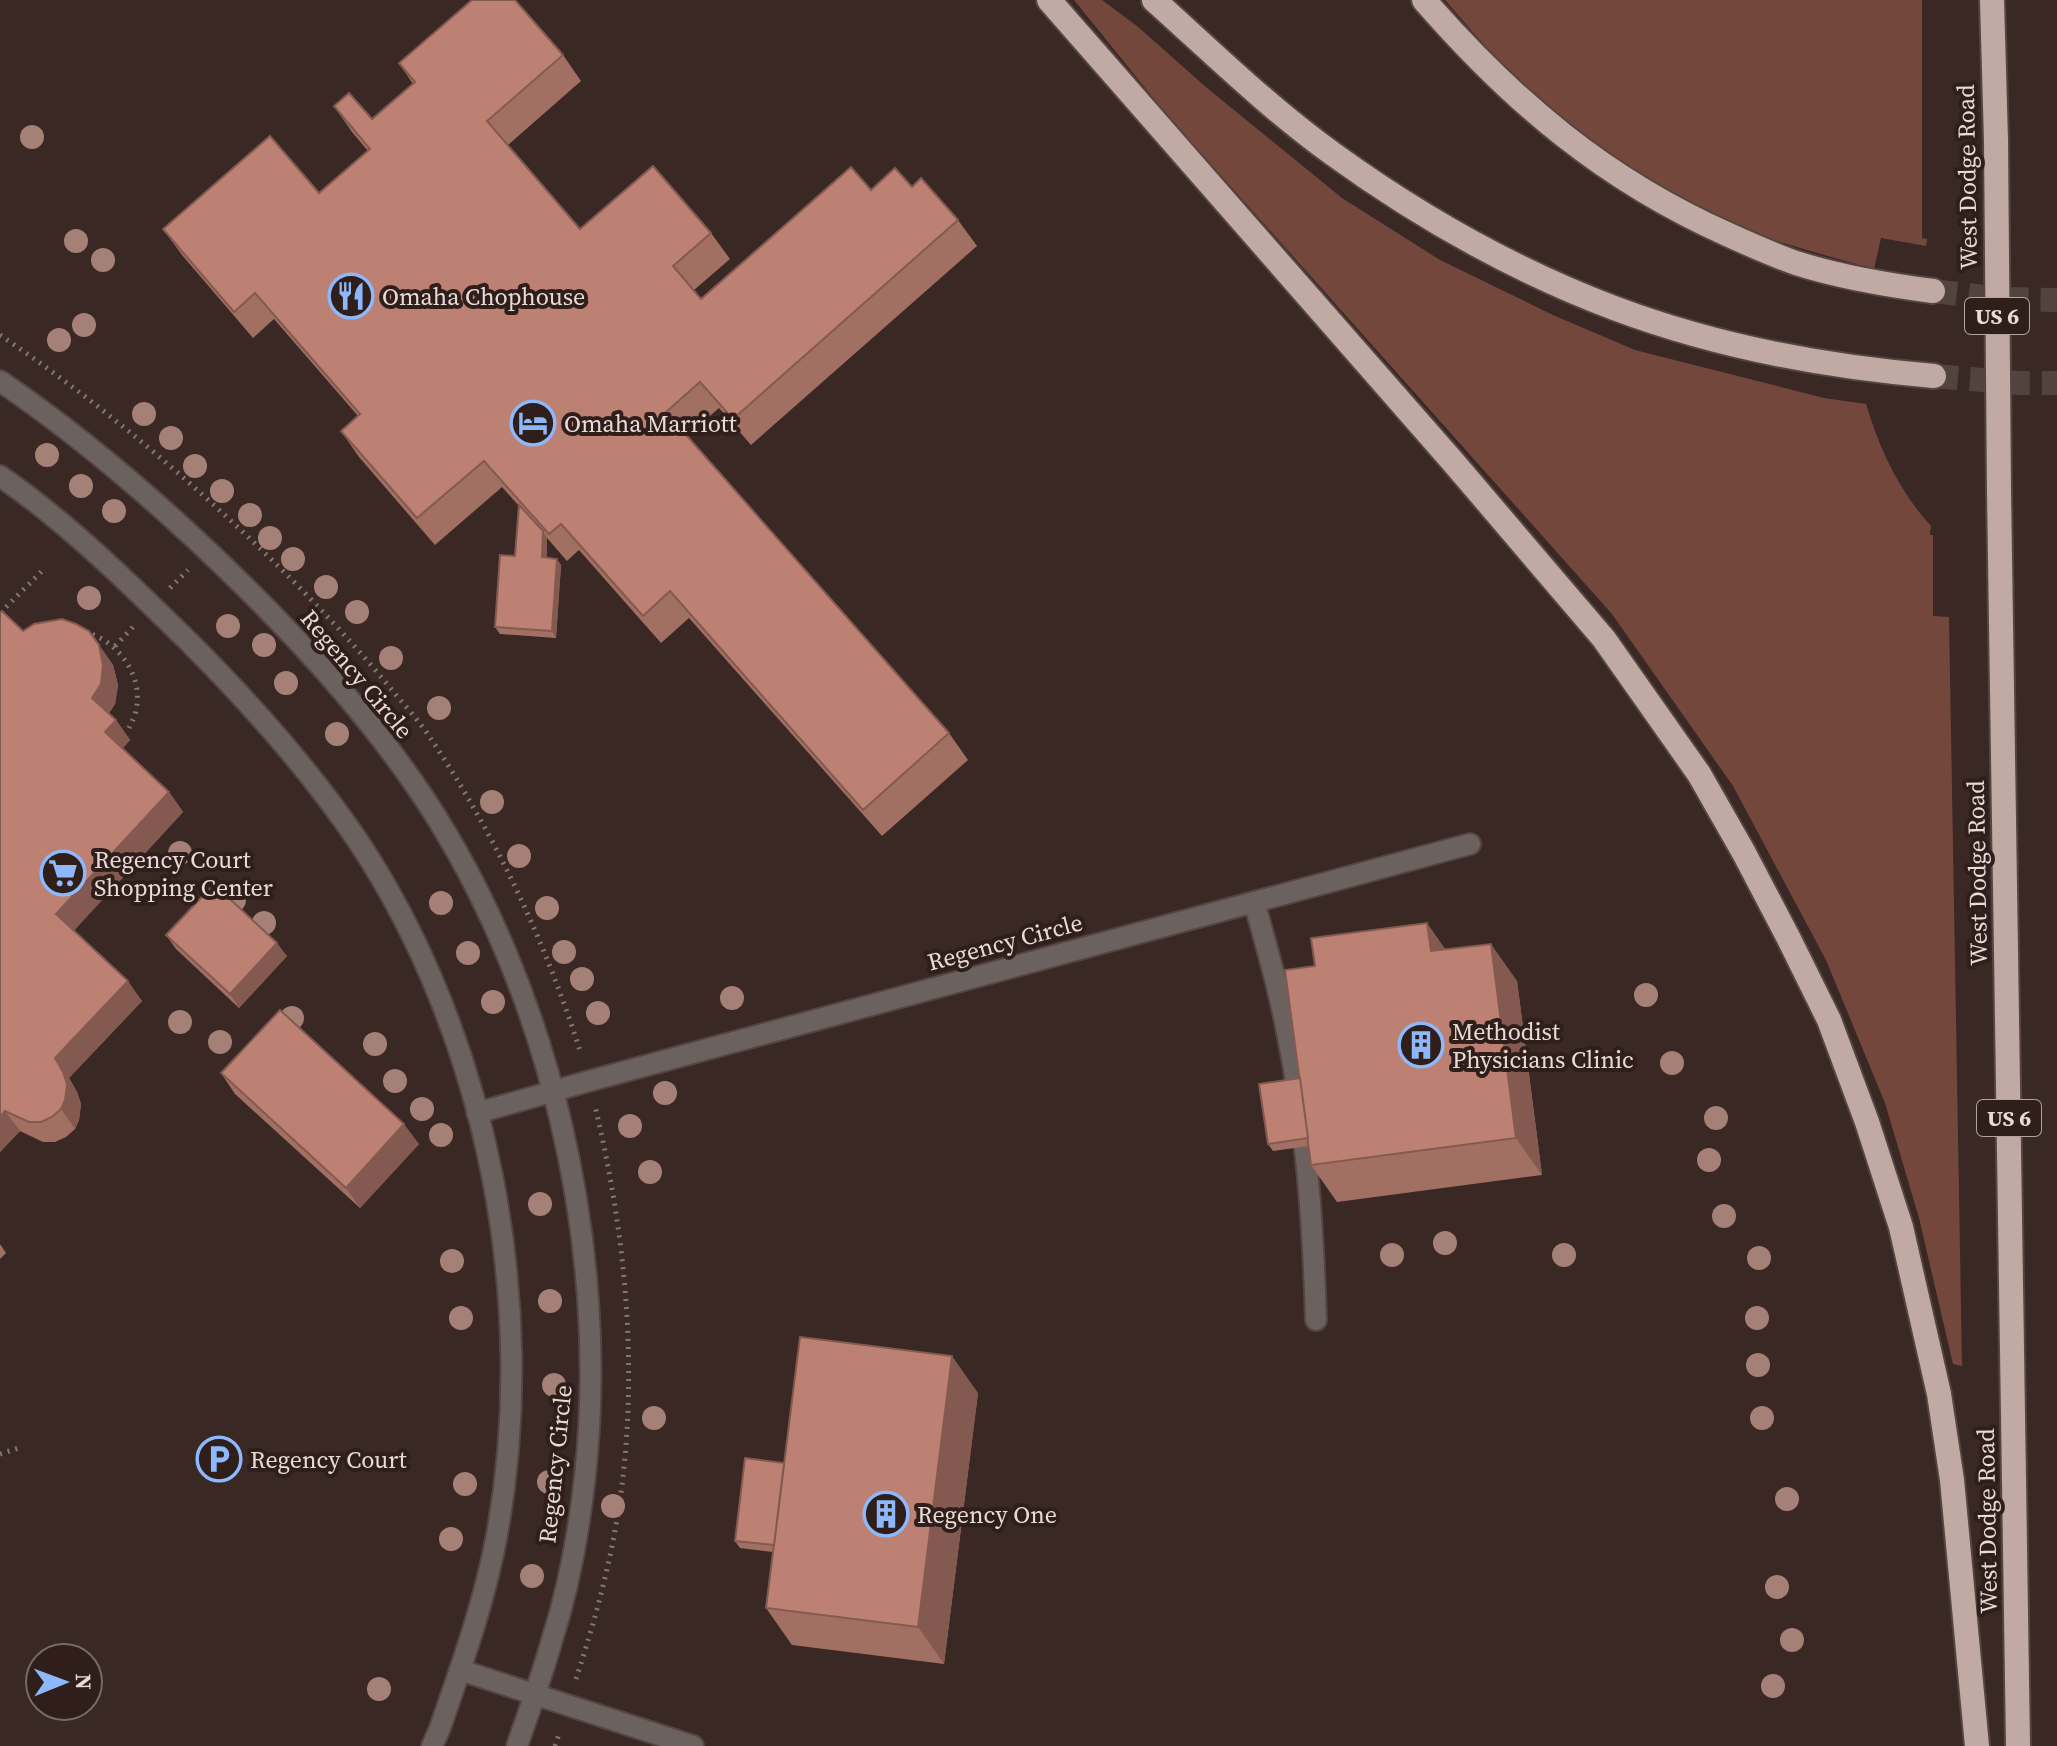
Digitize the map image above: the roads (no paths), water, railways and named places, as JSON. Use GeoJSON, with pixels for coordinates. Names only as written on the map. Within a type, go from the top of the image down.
{"type":"FeatureCollection","features":[{"type":"Feature","properties":{"kind":"highway"},"geometry":{"type":"LineString","coordinates":[[1049,0],[1604,639],[1699,774],[1744,853],[1829,1020],[1901,1227],[1939,1394],[1950,1466],[1977,1746]]}},
{"type":"Feature","properties":{"kind":"highway"},"geometry":{"type":"LineString","coordinates":[[1154,0],[1283,115],[1332,153],[1387,192],[1520,267],[1616,308],[1708,337],[1828,362],[1934,376]]}},
{"type":"Feature","properties":{"kind":"highway"},"geometry":{"type":"LineString","coordinates":[[1424,0],[1461,42],[1546,121],[1623,180],[1667,206],[1795,262],[1863,280],[1933,291]]}},
{"type":"Feature","properties":{"kind":"highway","name":"West Dodge Road"},"geometry":{"type":"LineString","coordinates":[[1992,0],[2018,1746]]}},
{"type":"Feature","properties":{"kind":"street","name":"Regency Circle"},"geometry":{"type":"LineString","coordinates":[[0,381],[52,416],[120,471],[194,537],[324,669],[381,738],[425,800],[479,896],[506,954],[553,1091],[569,1165],[582,1237],[590,1393],[585,1475],[574,1550],[554,1636],[517,1746]]}},
{"type":"Feature","properties":{"kind":"street","name":"Regency Circle"},"geometry":{"type":"LineString","coordinates":[[0,476],[70,532],[152,606],[218,671],[319,786],[359,843],[400,914],[430,976],[460,1054],[492,1179],[504,1249],[512,1391],[507,1466],[497,1535],[478,1615],[432,1746]]}},
{"type":"Feature","properties":{"kind":"street","name":"Regency Circle"},"geometry":{"type":"LineString","coordinates":[[477,1113],[1470,844]]}},
{"type":"Feature","properties":{"kind":"street"},"geometry":{"type":"LineString","coordinates":[[1254,902],[1284,1016],[1299,1107],[1314,1241],[1316,1320]]}},
{"type":"Feature","properties":{"kind":"street"},"geometry":{"type":"LineString","coordinates":[[460,1670],[693,1746]]}},
{"type":"Feature","properties":{"kind":"tunnel"},"geometry":{"type":"LineString","coordinates":[[1933,291],[2001,299],[2057,300]]}},
{"type":"Feature","properties":{"kind":"tunnel"},"geometry":{"type":"LineString","coordinates":[[1934,376],[2057,383]]}},
{"type":"Feature","properties":{"kind":"place","name":"Omaha Chophouse"},"geometry":{"type":"Point","coordinates":[351,296]}},
{"type":"Feature","properties":{"kind":"place","name":"Omaha Marriott"},"geometry":{"type":"Point","coordinates":[533,423]}},
{"type":"Feature","properties":{"kind":"place","name":"Regency Court Shopping Center"},"geometry":{"type":"Point","coordinates":[63,873]}},
{"type":"Feature","properties":{"kind":"place","name":"Methodist Physicians Clinic"},"geometry":{"type":"Point","coordinates":[1421,1045]}},
{"type":"Feature","properties":{"kind":"place","name":"Regency Court"},"geometry":{"type":"Point","coordinates":[219,1459]}},
{"type":"Feature","properties":{"kind":"place","name":"Regency One"},"geometry":{"type":"Point","coordinates":[886,1514]}}]}
